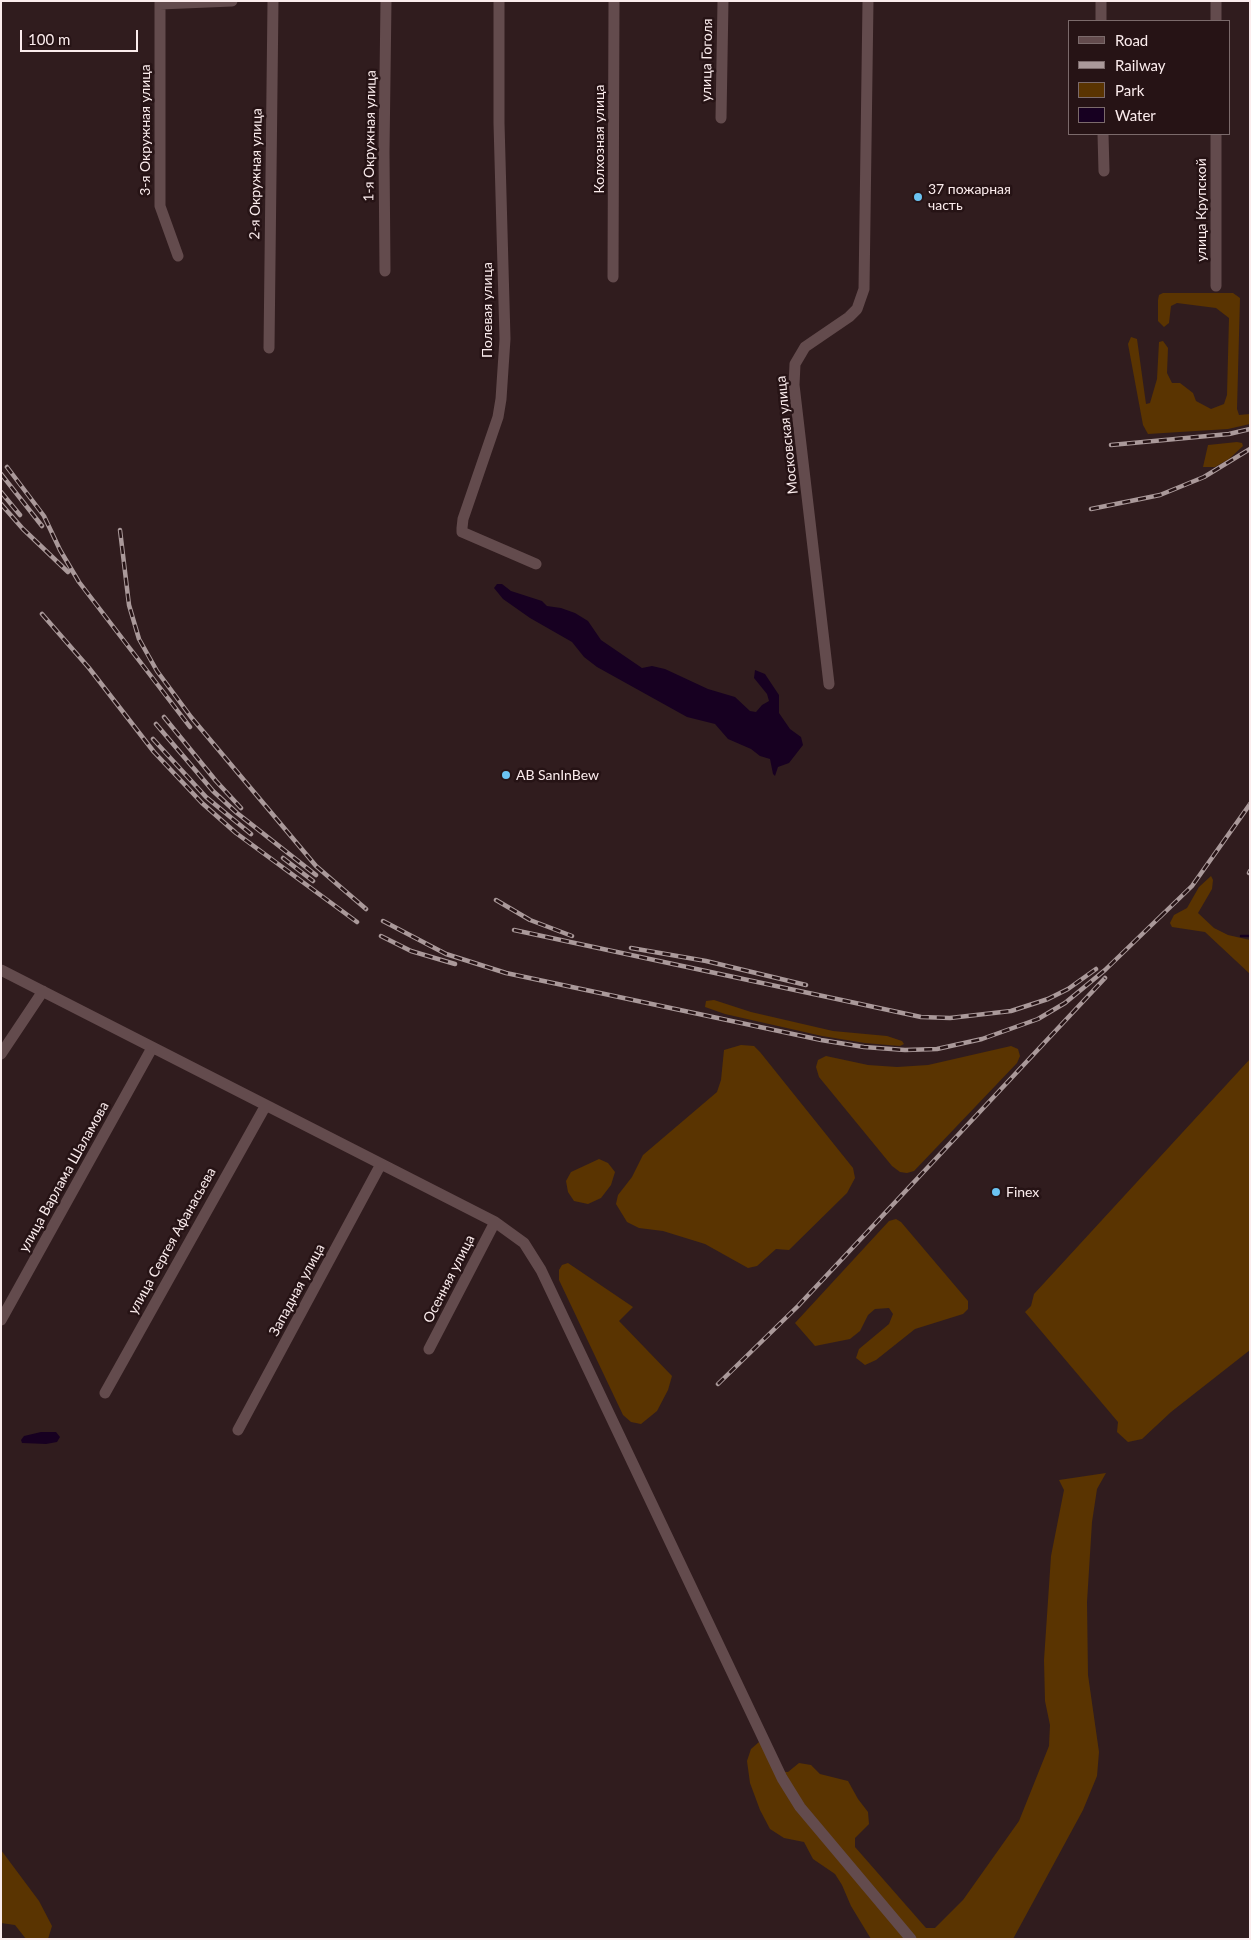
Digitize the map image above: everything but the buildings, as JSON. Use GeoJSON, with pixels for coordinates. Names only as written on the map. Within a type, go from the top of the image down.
{"type":"FeatureCollection","features":[{"type":"Feature","properties":{"kind":"street"},"geometry":{"type":"LineString","coordinates":[[160,3],[232,1]]}},
{"type":"Feature","properties":{"kind":"street","name":"2-я Окружная улица"},"geometry":{"type":"LineString","coordinates":[[269,348],[273,1]]}},
{"type":"Feature","properties":{"kind":"street","name":"1-я Окружная улица"},"geometry":{"type":"LineString","coordinates":[[385,271],[386,1]]}},
{"type":"Feature","properties":{"kind":"street","name":"Полевая улица"},"geometry":{"type":"LineString","coordinates":[[500,1],[499,124],[505,339],[501,399],[498,417],[463,519],[462,532],[536,564]]}},
{"type":"Feature","properties":{"kind":"street","name":"Колхозная улица"},"geometry":{"type":"LineString","coordinates":[[613,277],[614,1]]}},
{"type":"Feature","properties":{"kind":"street","name":"улица Гоголя"},"geometry":{"type":"LineString","coordinates":[[721,118],[723,1]]}},
{"type":"Feature","properties":{"kind":"street","name":"Московская улица"},"geometry":{"type":"LineString","coordinates":[[829,684],[794,385],[795,364],[804,347],[849,317],[857,309],[864,289],[868,1]]}},
{"type":"Feature","properties":{"kind":"street"},"geometry":{"type":"LineString","coordinates":[[1101,1],[1101,20]]}},
{"type":"Feature","properties":{"kind":"street"},"geometry":{"type":"LineString","coordinates":[[1216,1],[1216,20]]}},
{"type":"Feature","properties":{"kind":"street","name":"3-я Окружная улица"},"geometry":{"type":"LineString","coordinates":[[160,3],[160,206],[178,256]]}},
{"type":"Feature","properties":{"kind":"street"},"geometry":{"type":"LineString","coordinates":[[1103,135],[1104,171]]}},
{"type":"Feature","properties":{"kind":"street","name":"улица Крупской"},"geometry":{"type":"LineString","coordinates":[[1216,135],[1216,286]]}},
{"type":"Feature","properties":{"kind":"street"},"geometry":{"type":"LineString","coordinates":[[1,970],[495,1222],[524,1243],[540,1270],[782,1778],[800,1807],[911,1939]]}},
{"type":"Feature","properties":{"kind":"street"},"geometry":{"type":"LineString","coordinates":[[1,1054],[43,992]]}},
{"type":"Feature","properties":{"kind":"street","name":"улица Варлама Шаламова"},"geometry":{"type":"LineString","coordinates":[[1,1320],[152,1048]]}},
{"type":"Feature","properties":{"kind":"street","name":"улица Сергея Афанасьева"},"geometry":{"type":"LineString","coordinates":[[105,1393],[266,1105]]}},
{"type":"Feature","properties":{"kind":"street","name":"Западная улица"},"geometry":{"type":"LineString","coordinates":[[238,1430],[382,1164]]}},
{"type":"Feature","properties":{"kind":"street","name":"Осенняя улица"},"geometry":{"type":"LineString","coordinates":[[429,1350],[495,1222]]}},
{"type":"Feature","properties":{"kind":"green space"},"geometry":{"type":"Polygon","coordinates":[[[1163,293],[1233,293],[1240,298],[1237,409],[1239,415],[1250,414],[1250,424],[1228,429],[1148,434],[1143,425],[1128,344],[1131,337],[1137,339],[1146,404],[1150,403],[1157,379],[1159,342],[1163,341],[1168,348],[1167,373],[1172,383],[1180,383],[1193,393],[1196,401],[1211,409],[1224,404],[1227,395],[1229,318],[1216,308],[1177,303],[1171,306],[1169,323],[1164,327],[1158,321],[1158,300],[1159,295],[1163,293]]]}},
{"type":"Feature","properties":{"kind":"green space"},"geometry":{"type":"Polygon","coordinates":[[[1242,443],[1243,446],[1229,459],[1215,467],[1203,467],[1208,445],[1242,443]]]}},
{"type":"Feature","properties":{"kind":"green space"},"geometry":{"type":"Polygon","coordinates":[[[1211,876],[1213,880],[1212,889],[1198,913],[1214,928],[1228,935],[1250,940],[1250,974],[1205,932],[1172,927],[1170,923],[1174,915],[1187,908],[1199,887],[1211,876]]]}},
{"type":"Feature","properties":{"kind":"green space"},"geometry":{"type":"Polygon","coordinates":[[[714,1000],[751,1012],[833,1031],[887,1036],[902,1041],[904,1044],[900,1046],[865,1043],[822,1036],[725,1014],[705,1007],[706,1001],[714,1000]]]}},
{"type":"Feature","properties":{"kind":"green space"},"geometry":{"type":"Polygon","coordinates":[[[741,1045],[754,1046],[760,1052],[853,1168],[855,1178],[847,1193],[789,1250],[776,1249],[757,1266],[748,1268],[705,1244],[663,1231],[639,1228],[627,1222],[616,1204],[618,1195],[632,1177],[643,1155],[717,1092],[721,1080],[724,1050],[741,1045]]]}},
{"type":"Feature","properties":{"kind":"green space"},"geometry":{"type":"Polygon","coordinates":[[[1011,1046],[1018,1049],[1020,1056],[1017,1063],[914,1171],[907,1173],[900,1172],[892,1166],[819,1077],[816,1067],[818,1060],[826,1056],[868,1065],[897,1067],[928,1065],[1011,1046]]]}},
{"type":"Feature","properties":{"kind":"green space"},"geometry":{"type":"Polygon","coordinates":[[[1250,1059],[1250,1350],[1171,1412],[1142,1439],[1128,1442],[1117,1432],[1118,1422],[1025,1312],[1031,1306],[1034,1294],[1250,1059]]]}},
{"type":"Feature","properties":{"kind":"green space"},"geometry":{"type":"Polygon","coordinates":[[[599,1159],[608,1163],[615,1172],[611,1185],[601,1198],[588,1204],[574,1201],[568,1192],[566,1181],[571,1172],[599,1159]]]}},
{"type":"Feature","properties":{"kind":"green space"},"geometry":{"type":"Polygon","coordinates":[[[896,1219],[901,1222],[968,1301],[968,1309],[963,1314],[915,1329],[876,1360],[865,1365],[856,1358],[859,1349],[889,1324],[893,1314],[889,1308],[875,1309],[868,1315],[860,1331],[850,1339],[815,1346],[795,1323],[889,1221],[896,1219]]]}},
{"type":"Feature","properties":{"kind":"green space"},"geometry":{"type":"Polygon","coordinates":[[[568,1263],[633,1307],[619,1321],[672,1376],[668,1390],[657,1411],[641,1424],[631,1422],[623,1415],[559,1280],[559,1270],[562,1265],[568,1263]]]}},
{"type":"Feature","properties":{"kind":"green space"},"geometry":{"type":"Polygon","coordinates":[[[1106,1473],[1097,1489],[1092,1522],[1087,1602],[1088,1675],[1099,1752],[1097,1776],[1083,1810],[1013,1939],[871,1939],[851,1906],[835,1874],[813,1859],[804,1842],[784,1838],[770,1829],[760,1810],[750,1783],[747,1761],[751,1749],[759,1742],[776,1771],[788,1772],[799,1763],[811,1765],[820,1774],[848,1781],[868,1812],[869,1824],[855,1838],[855,1847],[926,1928],[935,1928],[963,1900],[1019,1821],[1049,1746],[1050,1725],[1045,1701],[1044,1660],[1051,1556],[1064,1490],[1059,1480],[1106,1473]]]}},
{"type":"Feature","properties":{"kind":"green space"},"geometry":{"type":"Polygon","coordinates":[[[1,1850],[39,1901],[52,1926],[48,1939],[26,1939],[15,1925],[1,1923],[1,1850]]]}},
{"type":"Feature","properties":{"kind":"water"},"geometry":{"type":"Polygon","coordinates":[[[497,584],[502,584],[511,591],[542,601],[547,606],[575,613],[588,621],[601,640],[642,668],[652,666],[665,669],[708,689],[735,697],[750,711],[756,712],[769,701],[767,694],[754,678],[755,670],[765,674],[779,695],[779,713],[790,729],[801,737],[803,745],[789,763],[778,767],[775,776],[770,759],[760,756],[751,749],[728,739],[715,724],[687,717],[597,667],[584,657],[572,642],[530,618],[503,599],[494,588],[497,584]]]}},
{"type":"Feature","properties":{"kind":"water"},"geometry":{"type":"Polygon","coordinates":[[[41,1432],[56,1432],[60,1437],[57,1442],[46,1444],[22,1443],[21,1440],[24,1436],[41,1432]]]}},
{"type":"Feature","properties":{"kind":"waterway"},"geometry":{"type":"LineString","coordinates":[[1241,936],[1250,936]]}},
{"type":"Feature","properties":{"kind":"railway"},"geometry":{"type":"LineString","coordinates":[[1111,445],[1229,434],[1250,429]]}},
{"type":"Feature","properties":{"kind":"railway"},"geometry":{"type":"LineString","coordinates":[[1091,509],[1160,495],[1204,477],[1250,449]]}},
{"type":"Feature","properties":{"kind":"railway"},"geometry":{"type":"LineString","coordinates":[[7,467],[44,516],[60,550],[79,582],[190,727]]}},
{"type":"Feature","properties":{"kind":"railway"},"geometry":{"type":"LineString","coordinates":[[1,474],[42,526]]}},
{"type":"Feature","properties":{"kind":"railway"},"geometry":{"type":"LineString","coordinates":[[1,492],[20,515]]}},
{"type":"Feature","properties":{"kind":"railway"},"geometry":{"type":"LineString","coordinates":[[1,504],[23,529],[68,572]]}},
{"type":"Feature","properties":{"kind":"railway"},"geometry":{"type":"LineString","coordinates":[[120,530],[129,605],[139,639],[157,671],[191,717],[316,866],[366,909]]}},
{"type":"Feature","properties":{"kind":"railway"},"geometry":{"type":"LineString","coordinates":[[42,614],[89,668],[154,752],[202,803],[236,833],[357,922]]}},
{"type":"Feature","properties":{"kind":"railway"},"geometry":{"type":"LineString","coordinates":[[164,717],[216,781],[241,808]]}},
{"type":"Feature","properties":{"kind":"railway"},"geometry":{"type":"LineString","coordinates":[[156,724],[213,791],[237,813],[316,875]]}},
{"type":"Feature","properties":{"kind":"railway"},"geometry":{"type":"LineString","coordinates":[[153,739],[206,797],[251,834]]}},
{"type":"Feature","properties":{"kind":"railway"},"geometry":{"type":"LineString","coordinates":[[1160,917],[1192,886],[1250,804]]}},
{"type":"Feature","properties":{"kind":"railway"},"geometry":{"type":"LineString","coordinates":[[283,858],[313,881]]}},
{"type":"Feature","properties":{"kind":"railway"},"geometry":{"type":"LineString","coordinates":[[496,900],[530,920],[572,936]]}},
{"type":"Feature","properties":{"kind":"railway"},"geometry":{"type":"LineString","coordinates":[[383,921],[446,954],[506,973],[821,1040],[864,1047],[905,1050],[937,1049],[982,1039],[1038,1019],[1065,1003],[1105,970],[1164,913]]}},
{"type":"Feature","properties":{"kind":"railway"},"geometry":{"type":"LineString","coordinates":[[514,930],[921,1017],[950,1018],[1011,1011],[1048,999],[1068,989],[1096,969]]}},
{"type":"Feature","properties":{"kind":"railway"},"geometry":{"type":"LineString","coordinates":[[381,936],[411,951],[455,964]]}},
{"type":"Feature","properties":{"kind":"railway"},"geometry":{"type":"LineString","coordinates":[[631,948],[706,961],[806,985]]}},
{"type":"Feature","properties":{"kind":"railway"},"geometry":{"type":"LineString","coordinates":[[718,1384],[798,1306],[1105,978]]}},
{"type":"Feature","properties":{"kind":"place","name":"37 пожарная часть"},"geometry":{"type":"Point","coordinates":[918,197]}},
{"type":"Feature","properties":{"kind":"place","name":"AB SanInBew"},"geometry":{"type":"Point","coordinates":[506,775]}},
{"type":"Feature","properties":{"kind":"place","name":"Finex"},"geometry":{"type":"Point","coordinates":[996,1192]}}]}
